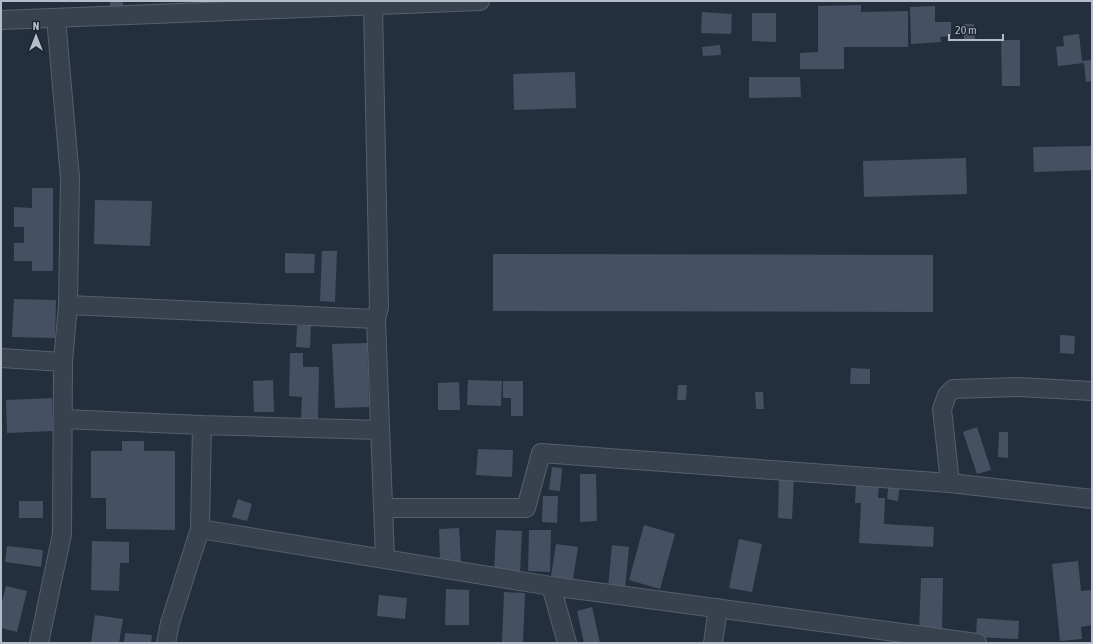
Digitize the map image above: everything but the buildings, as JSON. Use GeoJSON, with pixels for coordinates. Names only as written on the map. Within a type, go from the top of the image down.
{"type":"FeatureCollection","features":[{"type":"Feature","properties":{"kind":"street"},"geometry":{"type":"LineString","coordinates":[[1,20],[56,18],[97,9],[373,5],[480,1]]}},
{"type":"Feature","properties":{"kind":"street"},"geometry":{"type":"LineString","coordinates":[[373,5],[379,306],[376,319],[385,558]]}},
{"type":"Feature","properties":{"kind":"street"},"geometry":{"type":"LineString","coordinates":[[39,643],[62,534],[64,362],[68,305],[70,178],[56,18]]}},
{"type":"Feature","properties":{"kind":"street"},"geometry":{"type":"LineString","coordinates":[[68,305],[376,319]]}},
{"type":"Feature","properties":{"kind":"street"},"geometry":{"type":"LineString","coordinates":[[1,358],[64,362]]}},
{"type":"Feature","properties":{"kind":"street"},"geometry":{"type":"LineString","coordinates":[[950,483],[942,409],[947,395],[953,388],[1019,387],[1092,391]]}},
{"type":"Feature","properties":{"kind":"street"},"geometry":{"type":"LineString","coordinates":[[63,419],[380,430]]}},
{"type":"Feature","properties":{"kind":"street"},"geometry":{"type":"LineString","coordinates":[[166,643],[170,623],[200,528],[202,425]]}},
{"type":"Feature","properties":{"kind":"street"},"geometry":{"type":"LineString","coordinates":[[384,508],[526,508],[540,453],[950,483],[1092,498]]}},
{"type":"Feature","properties":{"kind":"street"},"geometry":{"type":"LineString","coordinates":[[200,528],[552,586],[976,643]]}},
{"type":"Feature","properties":{"kind":"street"},"geometry":{"type":"LineString","coordinates":[[552,586],[567,643]]}},
{"type":"Feature","properties":{"kind":"street"},"geometry":{"type":"LineString","coordinates":[[713,643],[718,608]]}}]}
